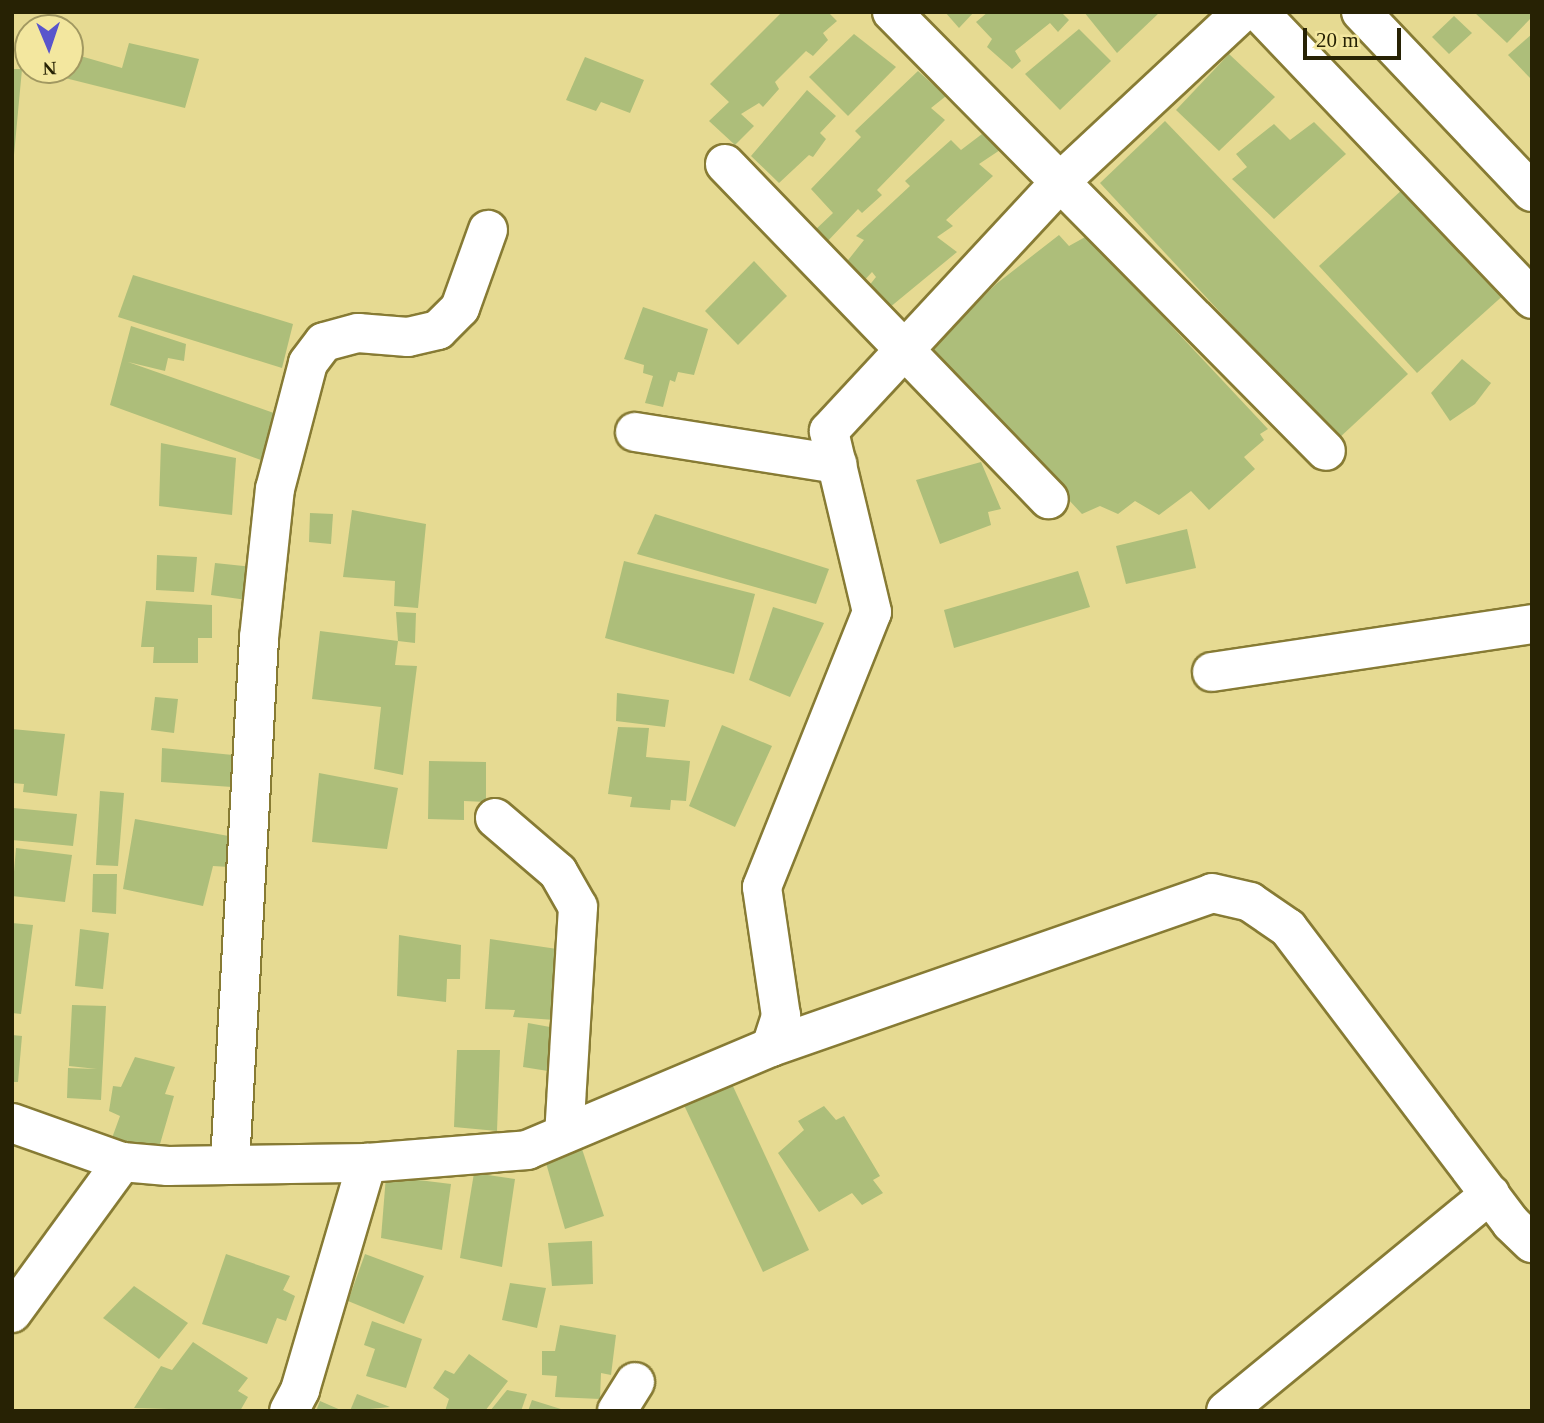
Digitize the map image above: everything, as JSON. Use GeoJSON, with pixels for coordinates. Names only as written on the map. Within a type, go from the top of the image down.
{"type":"FeatureCollection","features":[{"type":"Feature","properties":{"kind":"street"},"geometry":{"type":"LineString","coordinates":[[892,12],[1062,180],[1326,451]]}},
{"type":"Feature","properties":{"kind":"street"},"geometry":{"type":"LineString","coordinates":[[771,1047],[781,1016],[762,887],[872,612],[830,431],[1062,180],[1242,12]]}},
{"type":"Feature","properties":{"kind":"street"},"geometry":{"type":"LineString","coordinates":[[1259,12],[1532,299]]}},
{"type":"Feature","properties":{"kind":"street"},"geometry":{"type":"LineString","coordinates":[[1361,12],[1532,192]]}},
{"type":"Feature","properties":{"kind":"street"},"geometry":{"type":"LineString","coordinates":[[725,164],[1049,499]]}},
{"type":"Feature","properties":{"kind":"street"},"geometry":{"type":"LineString","coordinates":[[230,1164],[260,638],[275,489],[308,363],[324,342],[346,336],[408,337],[438,330],[460,308],[488,230]]}},
{"type":"Feature","properties":{"kind":"street"},"geometry":{"type":"LineString","coordinates":[[635,432],[837,464]]}},
{"type":"Feature","properties":{"kind":"street"},"geometry":{"type":"LineString","coordinates":[[1213,672],[1532,624]]}},
{"type":"Feature","properties":{"kind":"street"},"geometry":{"type":"LineString","coordinates":[[495,818],[558,873],[578,907],[564,1134]]}},
{"type":"Feature","properties":{"kind":"street"},"geometry":{"type":"LineString","coordinates":[[12,1123],[122,1161],[230,1164],[367,1163],[527,1150],[771,1047],[1212,893],[1250,902],[1288,928],[1490,1194],[1532,1243]]}},
{"type":"Feature","properties":{"kind":"street"},"geometry":{"type":"LineString","coordinates":[[12,1313],[122,1161]]}},
{"type":"Feature","properties":{"kind":"street"},"geometry":{"type":"LineString","coordinates":[[289,1411],[300,1390],[367,1163]]}},
{"type":"Feature","properties":{"kind":"street"},"geometry":{"type":"LineString","coordinates":[[1226,1411],[1490,1194]]}},
{"type":"Feature","properties":{"kind":"building"},"geometry":{"type":"Polygon","coordinates":[[[782,12],[828,12],[837,21],[823,33],[828,40],[813,56],[806,51],[775,82],[779,89],[763,107],[759,103],[741,114],[754,126],[735,145],[709,121],[729,102],[710,84],[782,12]]]}},
{"type":"Feature","properties":{"kind":"building"},"geometry":{"type":"Polygon","coordinates":[[[945,12],[974,12],[959,28],[945,12]]]}},
{"type":"Feature","properties":{"kind":"building"},"geometry":{"type":"Polygon","coordinates":[[[988,12],[1061,12],[1069,20],[1058,32],[1050,23],[1015,51],[1021,61],[1012,69],[987,47],[992,39],[976,22],[988,12]]]}},
{"type":"Feature","properties":{"kind":"building"},"geometry":{"type":"Polygon","coordinates":[[[1084,12],[1160,12],[1117,53],[1084,12]]]}},
{"type":"Feature","properties":{"kind":"building"},"geometry":{"type":"Polygon","coordinates":[[[1474,12],[1532,12],[1532,17],[1507,43],[1474,12]]]}},
{"type":"Feature","properties":{"kind":"building"},"geometry":{"type":"Polygon","coordinates":[[[1454,16],[1472,33],[1449,54],[1432,37],[1454,16]]]}},
{"type":"Feature","properties":{"kind":"building"},"geometry":{"type":"Polygon","coordinates":[[[1079,29],[1111,61],[1060,110],[1025,74],[1079,29]]]}},
{"type":"Feature","properties":{"kind":"building"},"geometry":{"type":"Polygon","coordinates":[[[854,34],[896,67],[848,116],[809,77],[854,34]]]}},
{"type":"Feature","properties":{"kind":"building"},"geometry":{"type":"Polygon","coordinates":[[[1532,34],[1532,80],[1508,55],[1532,34]]]}},
{"type":"Feature","properties":{"kind":"building"},"geometry":{"type":"Polygon","coordinates":[[[129,43],[199,59],[185,108],[84,83],[84,57],[122,68],[129,43]]]}},
{"type":"Feature","properties":{"kind":"building"},"geometry":{"type":"Polygon","coordinates":[[[1229,54],[1275,97],[1219,151],[1176,110],[1229,54]]]}},
{"type":"Feature","properties":{"kind":"building"},"geometry":{"type":"Polygon","coordinates":[[[585,57],[644,80],[630,113],[601,102],[596,111],[566,100],[585,57]]]}},
{"type":"Feature","properties":{"kind":"building"},"geometry":{"type":"Polygon","coordinates":[[[14,69],[14,84],[21,84],[12,155],[14,69]]]}},
{"type":"Feature","properties":{"kind":"building"},"geometry":{"type":"Polygon","coordinates":[[[918,71],[946,96],[931,108],[945,120],[877,190],[882,195],[862,213],[858,209],[825,244],[813,232],[833,213],[811,189],[861,137],[855,131],[918,71]]]}},
{"type":"Feature","properties":{"kind":"building"},"geometry":{"type":"Polygon","coordinates":[[[807,90],[836,116],[820,133],[826,139],[813,157],[809,155],[779,183],[751,156],[807,90]]]}},
{"type":"Feature","properties":{"kind":"building"},"geometry":{"type":"Polygon","coordinates":[[[1165,121],[1408,374],[1338,439],[1100,183],[1165,121]]]}},
{"type":"Feature","properties":{"kind":"building"},"geometry":{"type":"Polygon","coordinates":[[[1314,122],[1346,154],[1274,219],[1232,179],[1247,167],[1236,154],[1274,124],[1290,140],[1314,122]]]}},
{"type":"Feature","properties":{"kind":"building"},"geometry":{"type":"Polygon","coordinates":[[[982,134],[1000,150],[979,164],[993,176],[946,220],[953,226],[937,237],[957,252],[889,308],[868,287],[876,277],[872,272],[862,283],[845,264],[864,240],[856,236],[910,186],[905,181],[951,140],[961,150],[982,134]]]}},
{"type":"Feature","properties":{"kind":"building"},"geometry":{"type":"Polygon","coordinates":[[[1404,188],[1507,292],[1417,373],[1319,266],[1404,188]]]}},
{"type":"Feature","properties":{"kind":"building"},"geometry":{"type":"Polygon","coordinates":[[[1059,235],[1069,246],[1087,236],[1268,429],[1260,434],[1264,440],[1244,457],[1255,469],[1209,510],[1191,491],[1159,515],[1135,501],[1118,514],[1100,506],[1082,514],[929,351],[996,284],[1059,235]]]}},
{"type":"Feature","properties":{"kind":"building"},"geometry":{"type":"Polygon","coordinates":[[[754,261],[787,296],[738,345],[705,311],[754,261]]]}},
{"type":"Feature","properties":{"kind":"building"},"geometry":{"type":"Polygon","coordinates":[[[133,275],[293,324],[282,368],[118,317],[133,275]]]}},
{"type":"Feature","properties":{"kind":"building"},"geometry":{"type":"Polygon","coordinates":[[[643,307],[708,329],[694,375],[678,372],[675,382],[670,380],[663,407],[645,403],[653,376],[643,373],[644,365],[624,359],[643,307]]]}},
{"type":"Feature","properties":{"kind":"building"},"geometry":{"type":"Polygon","coordinates":[[[131,326],[186,344],[184,361],[168,358],[165,371],[128,362],[288,418],[272,464],[110,405],[131,326]]]}},
{"type":"Feature","properties":{"kind":"building"},"geometry":{"type":"Polygon","coordinates":[[[1462,359],[1491,383],[1475,404],[1450,421],[1431,393],[1462,359]]]}},
{"type":"Feature","properties":{"kind":"building"},"geometry":{"type":"Polygon","coordinates":[[[161,443],[236,458],[232,515],[159,506],[161,443]]]}},
{"type":"Feature","properties":{"kind":"building"},"geometry":{"type":"Polygon","coordinates":[[[981,462],[1001,509],[988,512],[991,525],[940,544],[916,480],[981,462]]]}},
{"type":"Feature","properties":{"kind":"building"},"geometry":{"type":"Polygon","coordinates":[[[352,510],[426,524],[418,608],[394,606],[395,581],[343,577],[352,510]]]}},
{"type":"Feature","properties":{"kind":"building"},"geometry":{"type":"Polygon","coordinates":[[[310,513],[333,514],[331,544],[309,542],[310,513]]]}},
{"type":"Feature","properties":{"kind":"building"},"geometry":{"type":"Polygon","coordinates":[[[655,514],[829,569],[816,604],[637,554],[655,514]]]}},
{"type":"Feature","properties":{"kind":"building"},"geometry":{"type":"Polygon","coordinates":[[[1187,529],[1196,568],[1126,584],[1116,546],[1187,529]]]}},
{"type":"Feature","properties":{"kind":"building"},"geometry":{"type":"Polygon","coordinates":[[[157,555],[197,557],[194,592],[156,590],[157,555]]]}},
{"type":"Feature","properties":{"kind":"building"},"geometry":{"type":"Polygon","coordinates":[[[624,561],[755,594],[734,674],[605,638],[624,561]]]}},
{"type":"Feature","properties":{"kind":"building"},"geometry":{"type":"Polygon","coordinates":[[[215,563],[253,567],[247,600],[211,595],[215,563]]]}},
{"type":"Feature","properties":{"kind":"building"},"geometry":{"type":"Polygon","coordinates":[[[1078,571],[1090,607],[954,648],[944,610],[1078,571]]]}},
{"type":"Feature","properties":{"kind":"building"},"geometry":{"type":"Polygon","coordinates":[[[146,601],[212,605],[212,638],[198,638],[198,663],[153,663],[154,647],[141,647],[146,601]]]}},
{"type":"Feature","properties":{"kind":"building"},"geometry":{"type":"Polygon","coordinates":[[[773,607],[824,623],[790,697],[749,680],[773,607]]]}},
{"type":"Feature","properties":{"kind":"building"},"geometry":{"type":"Polygon","coordinates":[[[396,612],[416,613],[415,643],[398,641],[396,612]]]}},
{"type":"Feature","properties":{"kind":"building"},"geometry":{"type":"Polygon","coordinates":[[[320,631],[398,641],[395,665],[417,666],[403,775],[374,769],[381,707],[312,699],[320,631]]]}},
{"type":"Feature","properties":{"kind":"building"},"geometry":{"type":"Polygon","coordinates":[[[617,693],[669,700],[665,727],[616,721],[617,693]]]}},
{"type":"Feature","properties":{"kind":"building"},"geometry":{"type":"Polygon","coordinates":[[[155,697],[178,699],[174,733],[151,730],[155,697]]]}},
{"type":"Feature","properties":{"kind":"building"},"geometry":{"type":"Polygon","coordinates":[[[722,725],[772,746],[735,827],[689,806],[722,725]]]}},
{"type":"Feature","properties":{"kind":"building"},"geometry":{"type":"Polygon","coordinates":[[[618,727],[649,728],[646,757],[690,761],[686,801],[671,800],[670,810],[630,807],[632,797],[608,794],[618,727]]]}},
{"type":"Feature","properties":{"kind":"building"},"geometry":{"type":"Polygon","coordinates":[[[12,729],[65,734],[57,796],[23,792],[24,784],[12,783],[12,729]]]}},
{"type":"Feature","properties":{"kind":"building"},"geometry":{"type":"Polygon","coordinates":[[[162,748],[233,755],[232,787],[161,782],[162,748]]]}},
{"type":"Feature","properties":{"kind":"building"},"geometry":{"type":"Polygon","coordinates":[[[429,761],[486,762],[486,802],[464,801],[464,820],[428,819],[429,761]]]}},
{"type":"Feature","properties":{"kind":"building"},"geometry":{"type":"Polygon","coordinates":[[[319,773],[398,788],[387,849],[312,842],[319,773]]]}},
{"type":"Feature","properties":{"kind":"building"},"geometry":{"type":"Polygon","coordinates":[[[100,791],[124,793],[118,866],[96,865],[100,791]]]}},
{"type":"Feature","properties":{"kind":"building"},"geometry":{"type":"Polygon","coordinates":[[[13,808],[77,814],[73,846],[12,840],[13,808]]]}},
{"type":"Feature","properties":{"kind":"building"},"geometry":{"type":"Polygon","coordinates":[[[135,819],[234,837],[229,867],[213,866],[203,906],[123,889],[135,819]]]}},
{"type":"Feature","properties":{"kind":"building"},"geometry":{"type":"Polygon","coordinates":[[[16,848],[72,855],[65,902],[12,896],[16,848]]]}},
{"type":"Feature","properties":{"kind":"building"},"geometry":{"type":"Polygon","coordinates":[[[93,874],[117,874],[116,914],[92,912],[93,874]]]}},
{"type":"Feature","properties":{"kind":"building"},"geometry":{"type":"Polygon","coordinates":[[[12,923],[33,925],[21,1014],[12,1013],[12,923]]]}},
{"type":"Feature","properties":{"kind":"building"},"geometry":{"type":"Polygon","coordinates":[[[80,929],[109,933],[103,989],[75,986],[80,929]]]}},
{"type":"Feature","properties":{"kind":"building"},"geometry":{"type":"Polygon","coordinates":[[[399,935],[461,945],[460,979],[447,979],[446,1002],[397,996],[399,935]]]}},
{"type":"Feature","properties":{"kind":"building"},"geometry":{"type":"Polygon","coordinates":[[[490,939],[564,950],[555,1020],[513,1017],[515,1010],[485,1009],[490,939]]]}},
{"type":"Feature","properties":{"kind":"building"},"geometry":{"type":"Polygon","coordinates":[[[72,1005],[106,1006],[101,1100],[67,1098],[68,1068],[97,1069],[69,1066],[72,1005]]]}},
{"type":"Feature","properties":{"kind":"building"},"geometry":{"type":"Polygon","coordinates":[[[528,1023],[561,1029],[554,1072],[523,1067],[528,1023]]]}},
{"type":"Feature","properties":{"kind":"building"},"geometry":{"type":"Polygon","coordinates":[[[12,1035],[22,1036],[18,1082],[12,1082],[12,1035]]]}},
{"type":"Feature","properties":{"kind":"building"},"geometry":{"type":"Polygon","coordinates":[[[457,1050],[500,1050],[497,1131],[454,1127],[457,1050]]]}},
{"type":"Feature","properties":{"kind":"building"},"geometry":{"type":"Polygon","coordinates":[[[135,1057],[175,1067],[165,1094],[174,1096],[158,1151],[112,1138],[120,1116],[109,1111],[113,1086],[121,1087],[135,1057]]]}},
{"type":"Feature","properties":{"kind":"building"},"geometry":{"type":"Polygon","coordinates":[[[731,1082],[809,1250],[763,1272],[683,1103],[731,1082]]]}},
{"type":"Feature","properties":{"kind":"building"},"geometry":{"type":"Polygon","coordinates":[[[824,1106],[836,1120],[844,1116],[880,1176],[873,1180],[883,1193],[862,1205],[852,1193],[819,1212],[778,1153],[804,1130],[798,1121],[824,1106]]]}},
{"type":"Feature","properties":{"kind":"building"},"geometry":{"type":"Polygon","coordinates":[[[581,1146],[604,1216],[565,1229],[544,1156],[581,1146]]]}},
{"type":"Feature","properties":{"kind":"building"},"geometry":{"type":"Polygon","coordinates":[[[474,1173],[515,1179],[502,1267],[460,1258],[474,1173]]]}},
{"type":"Feature","properties":{"kind":"building"},"geometry":{"type":"Polygon","coordinates":[[[386,1176],[451,1184],[442,1250],[381,1238],[386,1176]]]}},
{"type":"Feature","properties":{"kind":"building"},"geometry":{"type":"Polygon","coordinates":[[[592,1241],[593,1284],[552,1286],[548,1243],[592,1241]]]}},
{"type":"Feature","properties":{"kind":"building"},"geometry":{"type":"Polygon","coordinates":[[[226,1254],[290,1276],[283,1290],[295,1296],[286,1321],[277,1318],[267,1344],[202,1324],[226,1254]]]}},
{"type":"Feature","properties":{"kind":"building"},"geometry":{"type":"Polygon","coordinates":[[[365,1254],[424,1276],[404,1324],[348,1301],[365,1254]]]}},
{"type":"Feature","properties":{"kind":"building"},"geometry":{"type":"Polygon","coordinates":[[[510,1283],[546,1288],[537,1328],[502,1320],[510,1283]]]}},
{"type":"Feature","properties":{"kind":"building"},"geometry":{"type":"Polygon","coordinates":[[[134,1286],[188,1323],[159,1359],[103,1318],[134,1286]]]}},
{"type":"Feature","properties":{"kind":"building"},"geometry":{"type":"Polygon","coordinates":[[[372,1321],[422,1339],[406,1388],[366,1376],[375,1349],[364,1345],[372,1321]]]}},
{"type":"Feature","properties":{"kind":"building"},"geometry":{"type":"Polygon","coordinates":[[[560,1325],[616,1335],[611,1375],[601,1373],[600,1399],[555,1397],[557,1376],[542,1375],[542,1351],[555,1351],[560,1325]]]}},
{"type":"Feature","properties":{"kind":"building"},"geometry":{"type":"Polygon","coordinates":[[[193,1342],[248,1378],[238,1391],[248,1397],[240,1411],[134,1408],[161,1366],[172,1370],[193,1342]]]}},
{"type":"Feature","properties":{"kind":"building"},"geometry":{"type":"Polygon","coordinates":[[[469,1354],[508,1381],[485,1411],[445,1411],[449,1399],[433,1388],[445,1370],[454,1374],[469,1354]]]}},
{"type":"Feature","properties":{"kind":"building"},"geometry":{"type":"Polygon","coordinates":[[[507,1390],[527,1394],[521,1411],[490,1411],[507,1390]]]}},
{"type":"Feature","properties":{"kind":"building"},"geometry":{"type":"Polygon","coordinates":[[[357,1394],[390,1407],[350,1411],[357,1394]]]}},
{"type":"Feature","properties":{"kind":"building"},"geometry":{"type":"Polygon","coordinates":[[[532,1400],[564,1410],[564,1411],[528,1411],[532,1400]]]}},
{"type":"Feature","properties":{"kind":"building"},"geometry":{"type":"Polygon","coordinates":[[[320,1401],[343,1411],[316,1411],[320,1401]]]}}]}
